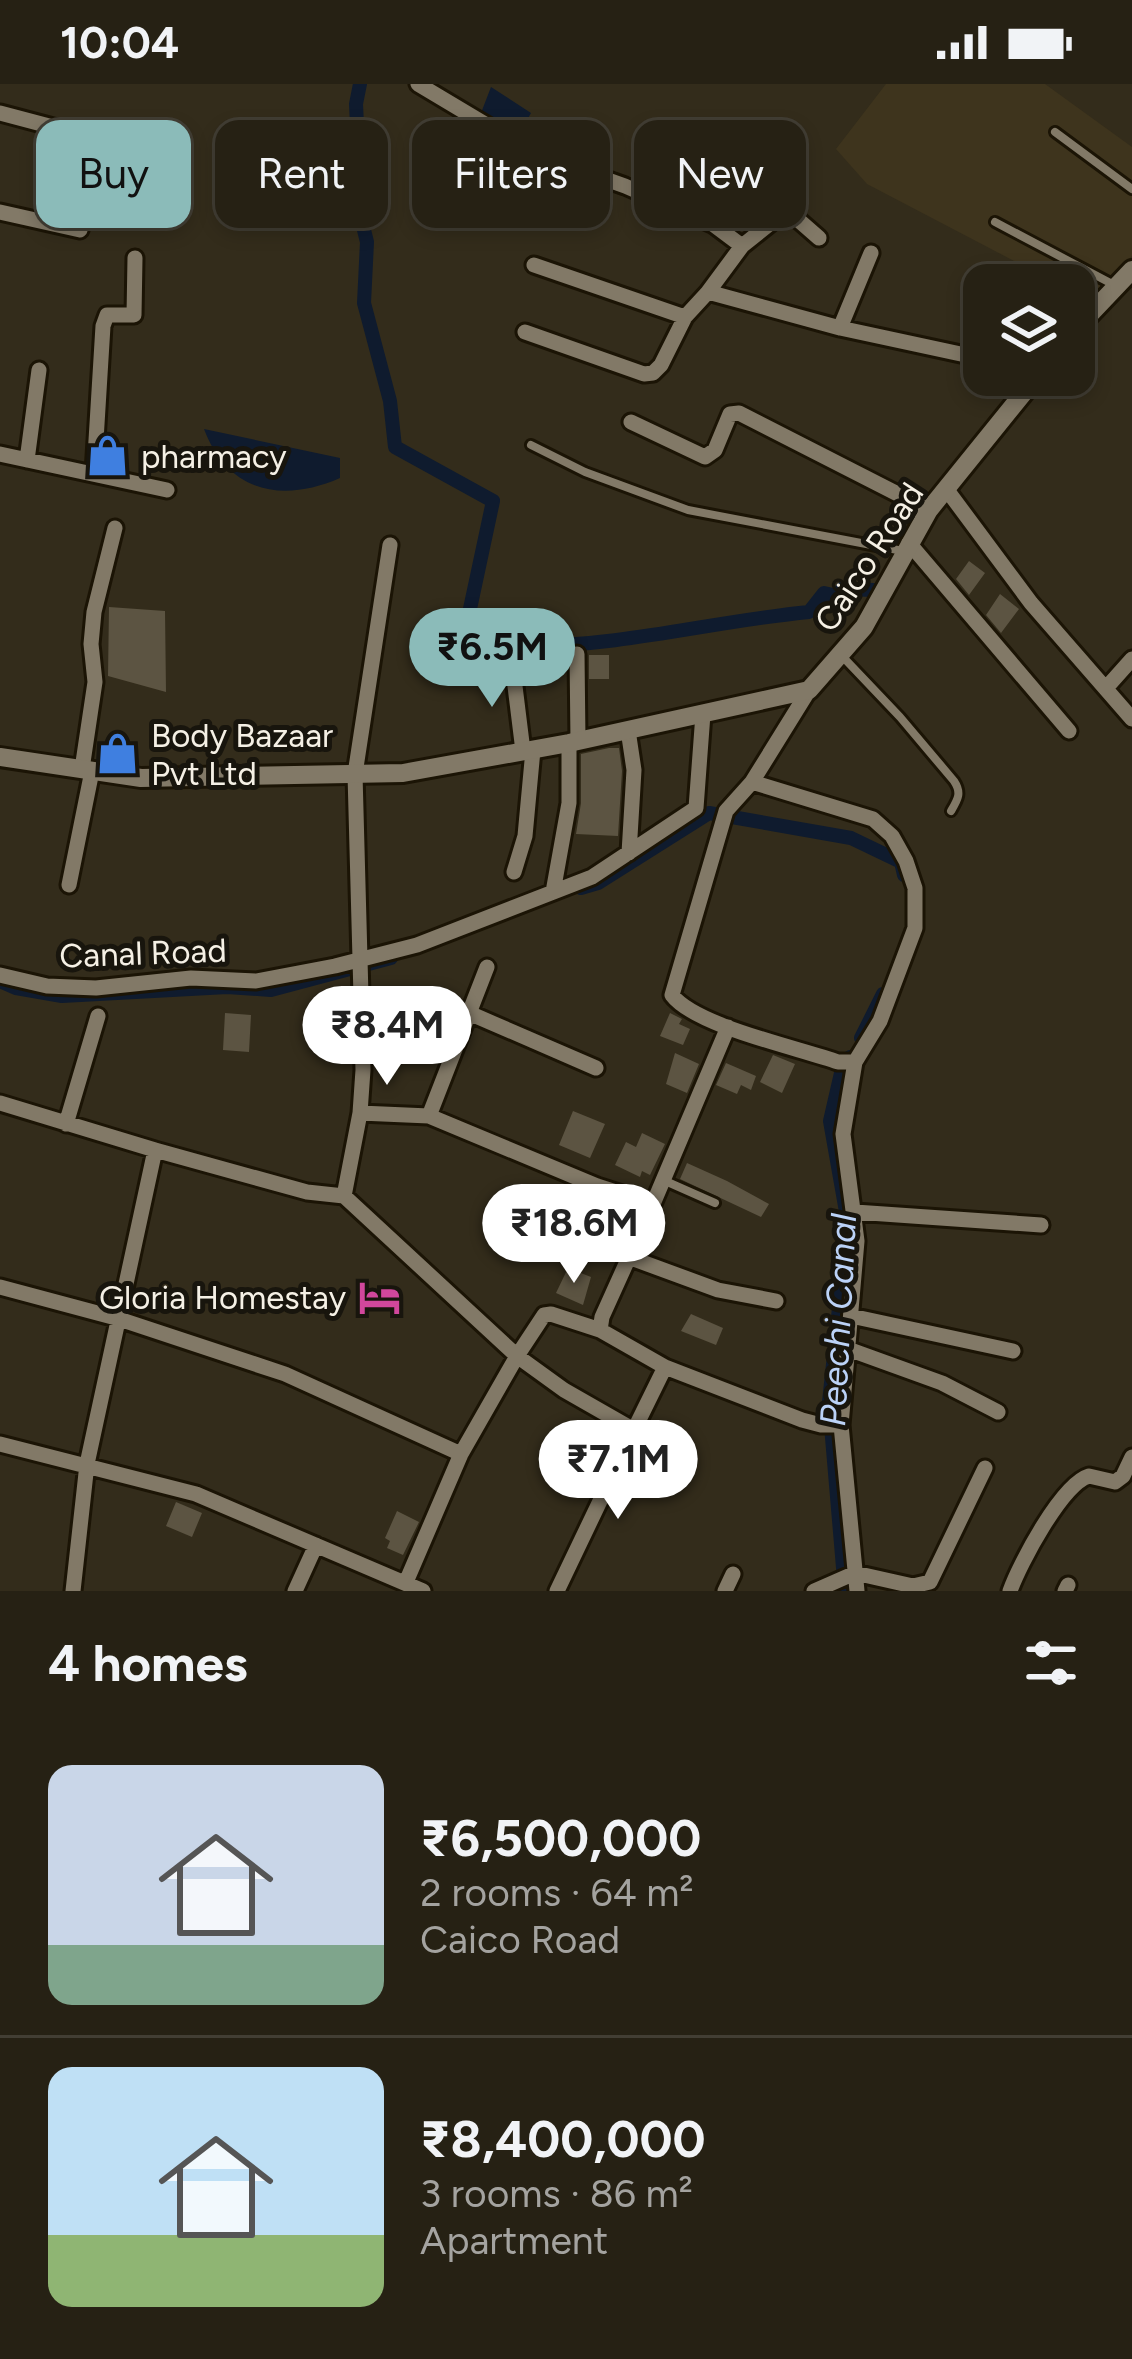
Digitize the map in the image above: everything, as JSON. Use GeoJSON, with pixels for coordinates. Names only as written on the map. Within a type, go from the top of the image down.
{"type":"FeatureCollection","features":[{"type":"Feature","properties":{"kind":"street"},"geometry":{"type":"LineString","coordinates":[[418,84],[535,154],[634,190]]}},
{"type":"Feature","properties":{"kind":"street"},"geometry":{"type":"LineString","coordinates":[[0,113],[36,123]]}},
{"type":"Feature","properties":{"kind":"street"},"geometry":{"type":"LineString","coordinates":[[0,212],[80,230]]}},
{"type":"Feature","properties":{"kind":"street"},"geometry":{"type":"LineString","coordinates":[[806,227],[819,238]]}},
{"type":"Feature","properties":{"kind":"street"},"geometry":{"type":"LineString","coordinates":[[718,228],[742,246]]}},
{"type":"Feature","properties":{"kind":"street"},"geometry":{"type":"LineString","coordinates":[[525,332],[644,374],[653,373],[686,317],[742,246],[764,228]]}},
{"type":"Feature","properties":{"kind":"street"},"geometry":{"type":"LineString","coordinates":[[840,328],[871,254]]}},
{"type":"Feature","properties":{"kind":"street"},"geometry":{"type":"LineString","coordinates":[[94,473],[103,326],[107,315],[134,315],[135,258]]}},
{"type":"Feature","properties":{"kind":"street"},"geometry":{"type":"LineString","coordinates":[[534,265],[686,317]]}},
{"type":"Feature","properties":{"kind":"street"},"geometry":{"type":"LineString","coordinates":[[1095,309],[1132,270]]}},
{"type":"Feature","properties":{"kind":"street"},"geometry":{"type":"LineString","coordinates":[[708,292],[963,354]]}},
{"type":"Feature","properties":{"kind":"street"},"geometry":{"type":"LineString","coordinates":[[27,460],[40,370]]}},
{"type":"Feature","properties":{"kind":"street","name":"Caico Road"},"geometry":{"type":"LineString","coordinates":[[809,690],[864,627],[928,510],[1021,396]]}},
{"type":"Feature","properties":{"kind":"street"},"geometry":{"type":"LineString","coordinates":[[631,422],[698,455],[710,456],[726,418],[739,413],[928,510]]}},
{"type":"Feature","properties":{"kind":"street"},"geometry":{"type":"LineString","coordinates":[[0,454],[167,490]]}},
{"type":"Feature","properties":{"kind":"street"},"geometry":{"type":"LineString","coordinates":[[947,490],[1030,603],[1132,719]]}},
{"type":"Feature","properties":{"kind":"street"},"geometry":{"type":"LineString","coordinates":[[69,885],[87,770],[95,682],[94,612],[116,528]]}},
{"type":"Feature","properties":{"kind":"street"},"geometry":{"type":"LineString","coordinates":[[344,1196],[360,1113],[355,774],[390,545]]}},
{"type":"Feature","properties":{"kind":"street"},"geometry":{"type":"LineString","coordinates":[[906,547],[1070,730]]}},
{"type":"Feature","properties":{"kind":"street"},"geometry":{"type":"LineString","coordinates":[[553,892],[569,803],[577,654]]}},
{"type":"Feature","properties":{"kind":"street"},"geometry":{"type":"LineString","coordinates":[[1107,687],[1132,659]]}},
{"type":"Feature","properties":{"kind":"street"},"geometry":{"type":"LineString","coordinates":[[512,662],[528,750],[525,836],[514,872]]}},
{"type":"Feature","properties":{"kind":"street"},"geometry":{"type":"LineString","coordinates":[[0,757],[141,778],[403,773],[573,742],[809,690]]}},
{"type":"Feature","properties":{"kind":"street"},"geometry":{"type":"LineString","coordinates":[[809,690],[752,782],[725,814],[672,995],[679,1004],[728,1027],[846,1062]]}},
{"type":"Feature","properties":{"kind":"street"},"geometry":{"type":"LineString","coordinates":[[704,714],[696,808],[725,814]]}},
{"type":"Feature","properties":{"kind":"street"},"geometry":{"type":"LineString","coordinates":[[628,730],[634,770],[629,853]]}},
{"type":"Feature","properties":{"kind":"street"},"geometry":{"type":"LineString","coordinates":[[752,782],[873,819],[892,836],[915,889],[914,928],[880,1022],[846,1062],[843,1133],[855,1212],[848,1349],[833,1425],[856,1582]]}},
{"type":"Feature","properties":{"kind":"street","name":"Canal Road"},"geometry":{"type":"LineString","coordinates":[[0,975],[46,986],[96,988],[191,978],[256,981],[359,968],[592,877],[696,808]]}},
{"type":"Feature","properties":{"kind":"street"},"geometry":{"type":"LineString","coordinates":[[428,1116],[487,967]]}},
{"type":"Feature","properties":{"kind":"street"},"geometry":{"type":"LineString","coordinates":[[469,1013],[596,1068]]}},
{"type":"Feature","properties":{"kind":"street"},"geometry":{"type":"LineString","coordinates":[[66,1124],[98,1016]]}},
{"type":"Feature","properties":{"kind":"street"},"geometry":{"type":"LineString","coordinates":[[600,1330],[728,1027]]}},
{"type":"Feature","properties":{"kind":"street"},"geometry":{"type":"LineString","coordinates":[[0,1103],[307,1192],[344,1196],[517,1356],[564,1390],[634,1430]]}},
{"type":"Feature","properties":{"kind":"street"},"geometry":{"type":"LineString","coordinates":[[360,1113],[428,1116],[652,1204]]}},
{"type":"Feature","properties":{"kind":"street"},"geometry":{"type":"LineString","coordinates":[[73,1591],[87,1465],[154,1150]]}},
{"type":"Feature","properties":{"kind":"street"},"geometry":{"type":"LineString","coordinates":[[855,1212],[1041,1226]]}},
{"type":"Feature","properties":{"kind":"street"},"geometry":{"type":"LineString","coordinates":[[631,1258],[718,1290],[776,1301]]}},
{"type":"Feature","properties":{"kind":"street"},"geometry":{"type":"LineString","coordinates":[[0,1287],[116,1318],[285,1374],[461,1454]]}},
{"type":"Feature","properties":{"kind":"street"},"geometry":{"type":"LineString","coordinates":[[406,1582],[461,1454],[544,1315],[600,1330],[664,1366],[833,1425]]}},
{"type":"Feature","properties":{"kind":"street"},"geometry":{"type":"LineString","coordinates":[[850,1316],[1013,1351]]}},
{"type":"Feature","properties":{"kind":"street"},"geometry":{"type":"LineString","coordinates":[[848,1349],[942,1383],[998,1412]]}},
{"type":"Feature","properties":{"kind":"street"},"geometry":{"type":"LineString","coordinates":[[556,1591],[664,1366]]}},
{"type":"Feature","properties":{"kind":"street"},"geometry":{"type":"LineString","coordinates":[[0,1444],[196,1494],[423,1591]]}},
{"type":"Feature","properties":{"kind":"street"},"geometry":{"type":"LineString","coordinates":[[1010,1591],[1026,1556],[1074,1484],[1089,1476],[1114,1482],[1123,1476],[1132,1456]]}},
{"type":"Feature","properties":{"kind":"street"},"geometry":{"type":"LineString","coordinates":[[814,1591],[856,1582],[913,1586],[930,1582],[985,1468]]}},
{"type":"Feature","properties":{"kind":"street"},"geometry":{"type":"LineString","coordinates":[[296,1591],[316,1545]]}},
{"type":"Feature","properties":{"kind":"street"},"geometry":{"type":"LineString","coordinates":[[724,1591],[733,1574]]}},
{"type":"Feature","properties":{"kind":"lane"},"geometry":{"type":"LineString","coordinates":[[1054,133],[1132,189]]}},
{"type":"Feature","properties":{"kind":"lane"},"geometry":{"type":"LineString","coordinates":[[995,222],[1116,286]]}},
{"type":"Feature","properties":{"kind":"lane"},"geometry":{"type":"LineString","coordinates":[[531,445],[585,472],[688,510],[906,547]]}},
{"type":"Feature","properties":{"kind":"lane"},"geometry":{"type":"LineString","coordinates":[[842,656],[954,781],[958,799],[950,811]]}},
{"type":"Feature","properties":{"kind":"lane"},"geometry":{"type":"LineString","coordinates":[[662,1180],[715,1203]]}},
{"type":"Feature","properties":{"kind":"shaded area"},"geometry":{"type":"Polygon","coordinates":[[[886,84],[1045,84],[1132,147],[1132,256],[1095,293],[1095,264],[1020,264],[867,184],[836,149],[886,84]]]}},
{"type":"Feature","properties":{"kind":"water"},"geometry":{"type":"Polygon","coordinates":[[[491,87],[531,113],[527,120],[493,120],[481,113],[491,87]]]}},
{"type":"Feature","properties":{"kind":"water"},"geometry":{"type":"Polygon","coordinates":[[[204,429],[340,458],[340,478],[298,490],[260,487],[227,467],[204,429]]]}},
{"type":"Feature","properties":{"kind":"building"},"geometry":{"type":"Polygon","coordinates":[[[969,561],[985,573],[969,595],[956,579],[969,561]]]}},
{"type":"Feature","properties":{"kind":"building"},"geometry":{"type":"Polygon","coordinates":[[[1000,594],[1019,609],[1001,633],[986,615],[1000,594]]]}},
{"type":"Feature","properties":{"kind":"building"},"geometry":{"type":"Polygon","coordinates":[[[109,607],[165,611],[166,692],[108,676],[109,607]]]}},
{"type":"Feature","properties":{"kind":"building"},"geometry":{"type":"Polygon","coordinates":[[[530,654],[548,655],[546,680],[528,679],[530,654]]]}},
{"type":"Feature","properties":{"kind":"building"},"geometry":{"type":"Polygon","coordinates":[[[589,655],[609,655],[609,679],[589,679],[589,655]]]}},
{"type":"Feature","properties":{"kind":"building"},"geometry":{"type":"Polygon","coordinates":[[[619,748],[622,771],[618,836],[576,834],[581,754],[619,748]]]}},
{"type":"Feature","properties":{"kind":"building"},"geometry":{"type":"Polygon","coordinates":[[[225,1013],[251,1015],[249,1052],[223,1050],[225,1013]]]}},
{"type":"Feature","properties":{"kind":"building"},"geometry":{"type":"Polygon","coordinates":[[[670,1013],[690,1029],[683,1045],[660,1036],[670,1013]]]}},
{"type":"Feature","properties":{"kind":"building"},"geometry":{"type":"Polygon","coordinates":[[[675,1053],[699,1064],[687,1093],[666,1084],[675,1053]]]}},
{"type":"Feature","properties":{"kind":"building"},"geometry":{"type":"Polygon","coordinates":[[[773,1055],[795,1064],[782,1093],[760,1082],[773,1055]]]}},
{"type":"Feature","properties":{"kind":"building"},"geometry":{"type":"Polygon","coordinates":[[[726,1063],[756,1076],[751,1090],[741,1085],[737,1094],[716,1085],[726,1063]]]}},
{"type":"Feature","properties":{"kind":"building"},"geometry":{"type":"Polygon","coordinates":[[[573,1111],[605,1124],[590,1158],[559,1145],[573,1111]]]}},
{"type":"Feature","properties":{"kind":"building"},"geometry":{"type":"Polygon","coordinates":[[[642,1133],[665,1144],[650,1175],[642,1171],[640,1177],[615,1165],[626,1142],[636,1147],[642,1133]]]}},
{"type":"Feature","properties":{"kind":"building"},"geometry":{"type":"Polygon","coordinates":[[[687,1163],[769,1204],[761,1217],[680,1179],[687,1163]]]}},
{"type":"Feature","properties":{"kind":"building"},"geometry":{"type":"Polygon","coordinates":[[[597,1204],[627,1218],[615,1243],[594,1233],[599,1224],[590,1220],[597,1204]]]}},
{"type":"Feature","properties":{"kind":"building"},"geometry":{"type":"Polygon","coordinates":[[[568,1268],[591,1277],[583,1305],[556,1293],[568,1268]]]}},
{"type":"Feature","properties":{"kind":"building"},"geometry":{"type":"Polygon","coordinates":[[[691,1314],[723,1328],[716,1345],[681,1331],[691,1314]]]}},
{"type":"Feature","properties":{"kind":"building"},"geometry":{"type":"Polygon","coordinates":[[[176,1502],[202,1513],[192,1537],[166,1526],[176,1502]]]}},
{"type":"Feature","properties":{"kind":"building"},"geometry":{"type":"Polygon","coordinates":[[[397,1511],[419,1522],[403,1555],[387,1548],[390,1541],[385,1538],[397,1511]]]}},
{"type":"Feature","properties":{"kind":"waterway"},"geometry":{"type":"LineString","coordinates":[[360,84],[356,104],[359,167],[351,205],[367,242],[364,303],[390,401],[395,447],[493,501],[464,637],[521,646],[600,642],[809,612],[824,593],[838,596],[842,589],[874,590]]}},
{"type":"Feature","properties":{"kind":"waterway","name":"Peechi Canal"},"geometry":{"type":"LineString","coordinates":[[581,888],[598,883],[709,813],[851,838],[901,862],[904,875]]}},
{"type":"Feature","properties":{"kind":"waterway","name":"Peechi Canal"},"geometry":{"type":"LineString","coordinates":[[0,981],[62,996],[227,987],[271,990],[391,958]]}},
{"type":"Feature","properties":{"kind":"waterway","name":"Peechi Canal"},"geometry":{"type":"LineString","coordinates":[[861,1038],[883,994]]}},
{"type":"Feature","properties":{"kind":"waterway","name":"Peechi Canal"},"geometry":{"type":"LineString","coordinates":[[845,1591],[829,1402],[848,1223],[830,1121],[841,1073],[850,1057]]}},
{"type":"Feature","properties":{"kind":"place","name":"pharmacy"},"geometry":{"type":"Point","coordinates":[107,456]}},
{"type":"Feature","properties":{"kind":"place","name":"Body Bazaar Pvt Ltd"},"geometry":{"type":"Point","coordinates":[117,754]}},
{"type":"Feature","properties":{"kind":"place","name":"Gloria Homestay"},"geometry":{"type":"Point","coordinates":[380,1297]}}]}
